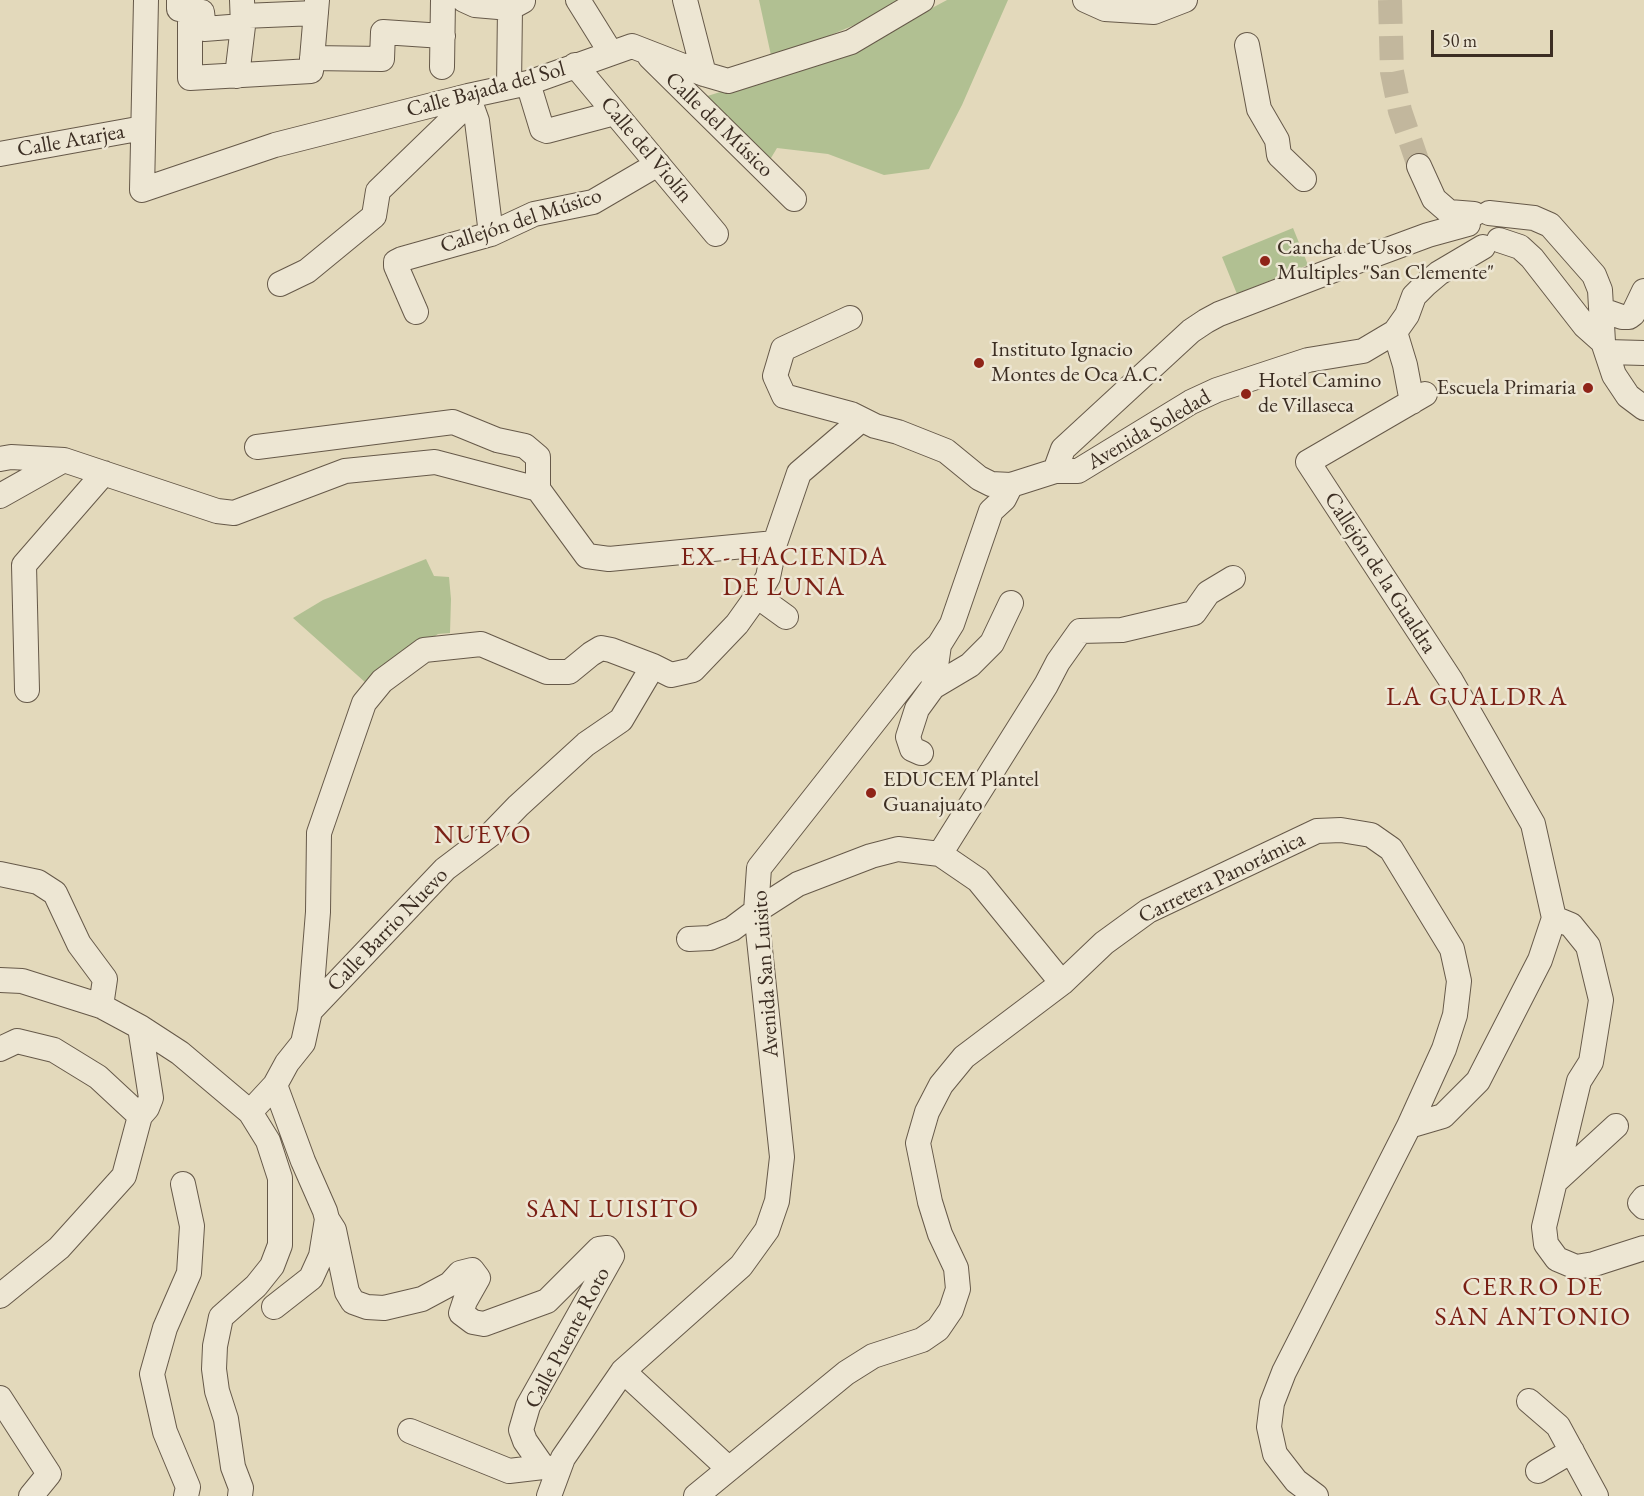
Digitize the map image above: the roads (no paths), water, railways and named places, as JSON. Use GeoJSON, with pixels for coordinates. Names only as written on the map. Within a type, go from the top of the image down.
{"type":"FeatureCollection","features":[{"type":"Feature","properties":{"kind":"street"},"geometry":{"type":"LineString","coordinates":[[143,128],[146,0]]}},
{"type":"Feature","properties":{"kind":"street"},"geometry":{"type":"LineString","coordinates":[[442,67],[443,0]]}},
{"type":"Feature","properties":{"kind":"street"},"geometry":{"type":"LineString","coordinates":[[464,0],[475,5],[518,4],[519,85],[542,129],[547,131],[615,113]]}},
{"type":"Feature","properties":{"kind":"street"},"geometry":{"type":"LineString","coordinates":[[578,0],[611,53]]}},
{"type":"Feature","properties":{"kind":"street"},"geometry":{"type":"LineString","coordinates":[[685,0],[704,74]]}},
{"type":"Feature","properties":{"kind":"street","name":"Calle Bajada del Sol"},"geometry":{"type":"LineString","coordinates":[[143,128],[142,190],[275,145],[469,99],[519,85],[632,46],[728,81],[851,42],[922,0]]}},
{"type":"Feature","properties":{"kind":"street"},"geometry":{"type":"LineString","coordinates":[[1085,0],[1105,9],[1154,12],[1185,0]]}},
{"type":"Feature","properties":{"kind":"street"},"geometry":{"type":"LineString","coordinates":[[312,65],[316,7],[243,14],[204,30],[202,12],[184,5],[190,78],[382,59],[383,32],[443,36]]}},
{"type":"Feature","properties":{"kind":"street"},"geometry":{"type":"LineString","coordinates":[[237,75],[243,14]]}},
{"type":"Feature","properties":{"kind":"street"},"geometry":{"type":"LineString","coordinates":[[1247,45],[1259,109],[1277,140],[1279,155],[1304,179]]}},
{"type":"Feature","properties":{"kind":"street","name":"Calle del Músico"},"geometry":{"type":"LineString","coordinates":[[644,51],[794,199]]}},
{"type":"Feature","properties":{"kind":"street","name":"Calle del Violín"},"geometry":{"type":"LineString","coordinates":[[575,66],[717,234]]}},
{"type":"Feature","properties":{"kind":"street"},"geometry":{"type":"LineString","coordinates":[[279,284],[307,271],[374,216],[378,191],[469,99],[477,121],[491,234]]}},
{"type":"Feature","properties":{"kind":"street","name":"Calle Atarjea"},"geometry":{"type":"LineString","coordinates":[[0,154],[143,128]]}},
{"type":"Feature","properties":{"kind":"street","name":"Callejón del Músico"},"geometry":{"type":"LineString","coordinates":[[416,312],[396,262],[491,234],[534,214],[593,202],[658,164]]}},
{"type":"Feature","properties":{"kind":"street"},"geometry":{"type":"LineString","coordinates":[[1419,166],[1434,199],[1449,212],[1477,217],[1534,218],[1550,225],[1594,275],[1600,290],[1605,347],[1614,375],[1628,396],[1644,408]]}},
{"type":"Feature","properties":{"kind":"street"},"geometry":{"type":"LineString","coordinates":[[1477,217],[1467,234],[1473,244],[1491,243],[1520,247],[1532,258],[1585,326],[1605,347],[1644,353]]}},
{"type":"Feature","properties":{"kind":"street"},"geometry":{"type":"LineString","coordinates":[[850,318],[783,349],[774,376],[784,396],[851,414],[875,426],[898,432],[946,451],[979,478],[991,483],[1011,485],[1055,471],[1063,449],[1191,331],[1206,321],[1354,262],[1477,217]]}},
{"type":"Feature","properties":{"kind":"street","name":"Avenida Soledad"},"geometry":{"type":"LineString","coordinates":[[1055,471],[1078,471],[1191,402],[1217,390],[1308,360],[1363,351],[1395,332],[1407,315],[1414,296],[1439,273],[1491,243]]}},
{"type":"Feature","properties":{"kind":"street"},"geometry":{"type":"LineString","coordinates":[[1602,310],[1629,317],[1633,314],[1644,291]]}},
{"type":"Feature","properties":{"kind":"street","name":"Callejón de la Gualdra"},"geometry":{"type":"LineString","coordinates":[[1395,332],[1418,398],[1308,462],[1450,680],[1533,824],[1554,918]]}},
{"type":"Feature","properties":{"kind":"street"},"geometry":{"type":"LineString","coordinates":[[310,1011],[318,912],[319,833],[364,703],[382,681],[424,650],[481,644],[547,672],[569,672],[601,648],[672,675],[693,670],[737,624],[768,577],[775,543],[799,473],[861,420]]}},
{"type":"Feature","properties":{"kind":"street"},"geometry":{"type":"LineString","coordinates":[[256,447],[453,422],[497,440],[525,446],[538,457],[538,489],[587,556],[609,559],[775,543]]}},
{"type":"Feature","properties":{"kind":"street"},"geometry":{"type":"LineString","coordinates":[[0,459],[64,460],[217,511],[234,513],[345,471],[435,462],[538,489]]}},
{"type":"Feature","properties":{"kind":"street"},"geometry":{"type":"LineString","coordinates":[[0,496],[64,460]]}},
{"type":"Feature","properties":{"kind":"street"},"geometry":{"type":"LineString","coordinates":[[27,690],[24,564],[104,473]]}},
{"type":"Feature","properties":{"kind":"street","name":"Avenida San Luisito"},"geometry":{"type":"LineString","coordinates":[[549,1496],[551,1468],[563,1458],[623,1371],[741,1266],[767,1230],[777,1201],[782,1157],[756,911],[759,868],[922,661],[939,645],[952,624],[992,511],[1004,499],[1011,485]]}},
{"type":"Feature","properties":{"kind":"street"},"geometry":{"type":"LineString","coordinates":[[940,854],[1046,685],[1058,662],[1080,631],[1122,630],[1194,613],[1208,593],[1233,578]]}},
{"type":"Feature","properties":{"kind":"street"},"geometry":{"type":"LineString","coordinates":[[757,596],[786,616]]}},
{"type":"Feature","properties":{"kind":"street"},"geometry":{"type":"LineString","coordinates":[[921,753],[912,749],[908,737],[917,709],[933,687],[970,665],[992,644],[1011,603]]}},
{"type":"Feature","properties":{"kind":"street"},"geometry":{"type":"LineString","coordinates":[[933,687],[939,645]]}},
{"type":"Feature","properties":{"kind":"street","name":"Calle Barrio Nuevo"},"geometry":{"type":"LineString","coordinates":[[250,1112],[275,1085],[287,1063],[303,1043],[310,1011],[445,869],[490,835],[586,744],[621,720],[653,666]]}},
{"type":"Feature","properties":{"kind":"street","name":"Carretera Panorámica"},"geometry":{"type":"LineString","coordinates":[[696,1496],[846,1373],[873,1356],[922,1340],[938,1329],[951,1310],[958,1289],[956,1268],[940,1234],[930,1202],[918,1143],[927,1112],[941,1085],[964,1057],[1062,983],[1104,943],[1148,911],[1317,831],[1341,830],[1371,835],[1391,849],[1452,949],[1459,981],[1455,1015],[1444,1049],[1409,1126],[1284,1372],[1272,1403],[1269,1427],[1275,1454],[1296,1481],[1316,1496]]}},
{"type":"Feature","properties":{"kind":"street"},"geometry":{"type":"LineString","coordinates":[[689,939],[710,938],[732,929],[798,884],[871,856],[898,849],[940,854],[978,880],[1062,983]]}},
{"type":"Feature","properties":{"kind":"street"},"geometry":{"type":"LineString","coordinates":[[0,874],[38,882],[55,893],[79,944],[105,979],[101,1006]]}},
{"type":"Feature","properties":{"kind":"street"},"geometry":{"type":"LineString","coordinates":[[1409,1126],[1443,1116],[1478,1082],[1540,960],[1554,918],[1571,925],[1588,946],[1601,1000],[1590,1062],[1579,1081],[1544,1227],[1546,1244],[1557,1259],[1576,1267],[1594,1264],[1644,1248]]}},
{"type":"Feature","properties":{"kind":"street"},"geometry":{"type":"LineString","coordinates":[[0,980],[22,981],[101,1006],[140,1027],[180,1053],[250,1112],[268,1141],[280,1178],[280,1245],[272,1266],[256,1286],[221,1317],[215,1346],[214,1369],[217,1391],[226,1419],[233,1467],[241,1488],[240,1496]]}},
{"type":"Feature","properties":{"kind":"street"},"geometry":{"type":"LineString","coordinates":[[0,1296],[58,1248],[124,1176],[140,1116],[147,1108],[151,1098],[140,1027]]}},
{"type":"Feature","properties":{"kind":"street"},"geometry":{"type":"LineString","coordinates":[[0,1049],[17,1041],[54,1050],[98,1077],[140,1116]]}},
{"type":"Feature","properties":{"kind":"street"},"geometry":{"type":"LineString","coordinates":[[274,1307],[311,1278],[321,1256],[327,1219],[275,1085]]}},
{"type":"Feature","properties":{"kind":"street"},"geometry":{"type":"LineString","coordinates":[[1555,1182],[1616,1126]]}},
{"type":"Feature","properties":{"kind":"street"},"geometry":{"type":"LineString","coordinates":[[183,1184],[192,1226],[189,1273],[165,1328],[152,1374],[165,1432],[188,1487],[186,1496]]}},
{"type":"Feature","properties":{"kind":"street"},"geometry":{"type":"LineString","coordinates":[[1644,1198],[1640,1203],[1644,1208]]}},
{"type":"Feature","properties":{"kind":"street","name":"Calle Puente Roto"},"geometry":{"type":"LineString","coordinates":[[327,1219],[334,1230],[348,1292],[353,1302],[367,1307],[384,1308],[422,1299],[450,1284],[460,1273],[472,1270],[478,1278],[465,1301],[462,1313],[473,1322],[484,1324],[547,1301],[599,1249],[607,1248],[612,1256],[528,1406],[522,1430],[525,1441],[551,1468]]}},
{"type":"Feature","properties":{"kind":"street"},"geometry":{"type":"LineString","coordinates":[[623,1371],[729,1469]]}},
{"type":"Feature","properties":{"kind":"street"},"geometry":{"type":"LineString","coordinates":[[0,1398],[50,1474],[31,1496]]}},
{"type":"Feature","properties":{"kind":"street"},"geometry":{"type":"LineString","coordinates":[[1528,1401],[1558,1426],[1596,1496]]}},
{"type":"Feature","properties":{"kind":"street"},"geometry":{"type":"LineString","coordinates":[[410,1431],[509,1472],[551,1468]]}},
{"type":"Feature","properties":{"kind":"street"},"geometry":{"type":"LineString","coordinates":[[1538,1471],[1572,1451]]}},
{"type":"Feature","properties":{"kind":"tunnel"},"geometry":{"type":"LineString","coordinates":[[1390,0],[1392,72],[1400,111],[1419,166]]}},
{"type":"Feature","properties":{"kind":"place","name":"Cancha de Usos Multiples \"San Clemente\""},"geometry":{"type":"Point","coordinates":[1265,261]}},
{"type":"Feature","properties":{"kind":"place","name":"Instituto Ignacio Montes de Oca A.C."},"geometry":{"type":"Point","coordinates":[979,363]}},
{"type":"Feature","properties":{"kind":"place","name":"Escuela Primaria"},"geometry":{"type":"Point","coordinates":[1588,388]}},
{"type":"Feature","properties":{"kind":"place","name":"Hotel Camino de Villaseca"},"geometry":{"type":"Point","coordinates":[1246,394]}},
{"type":"Feature","properties":{"kind":"place","name":"EDUCEM Plantel Guanajuato"},"geometry":{"type":"Point","coordinates":[871,793]}},
{"type":"Feature","properties":{"kind":"district","name":"EX - HACIENDA DE LUNA"},"geometry":{"type":"Point","coordinates":[784,573]}},
{"type":"Feature","properties":{"kind":"district","name":"LA GUALDRA"},"geometry":{"type":"Point","coordinates":[1477,698]}},
{"type":"Feature","properties":{"kind":"district","name":"NUEVO"},"geometry":{"type":"Point","coordinates":[483,836]}},
{"type":"Feature","properties":{"kind":"district","name":"SAN LUISITO"},"geometry":{"type":"Point","coordinates":[613,1210]}},
{"type":"Feature","properties":{"kind":"district","name":"CERRO DE SAN ANTONIO"},"geometry":{"type":"Point","coordinates":[1533,1303]}}]}
